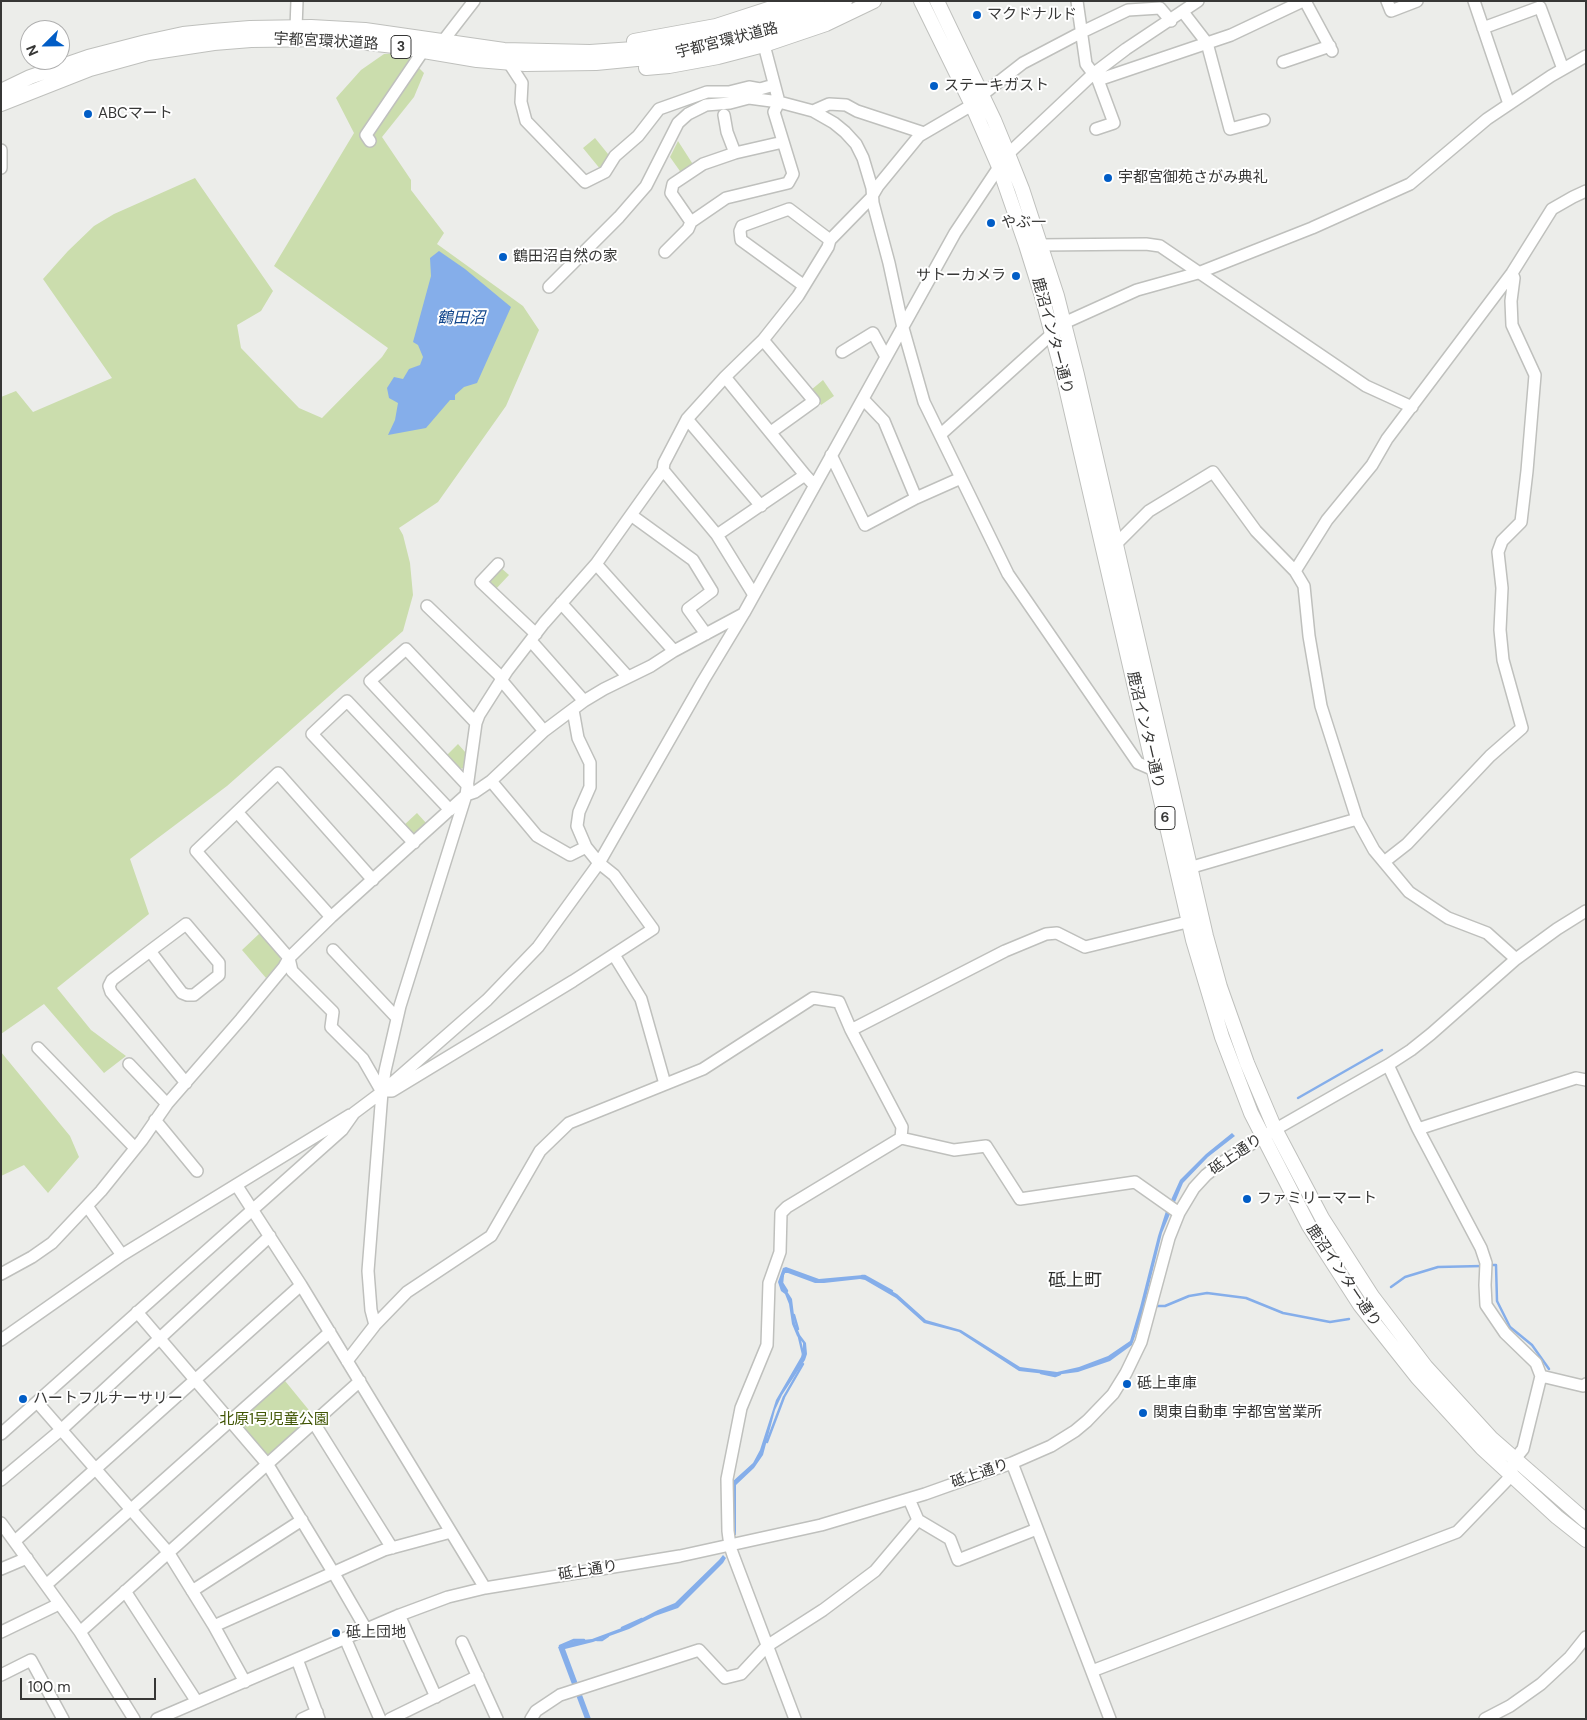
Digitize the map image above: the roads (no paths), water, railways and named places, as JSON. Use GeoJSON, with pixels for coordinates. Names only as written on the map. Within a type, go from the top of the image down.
{"type":"FeatureCollection","features":[{"type":"Feature","properties":{"kind":"main road","name":"3"},"geometry":{"type":"LineString","coordinates":[[799,10],[817,1]]}},
{"type":"Feature","properties":{"kind":"main road","name":"3"},"geometry":{"type":"LineString","coordinates":[[799,10],[846,1]]}},
{"type":"Feature","properties":{"kind":"main road","name":"3"},"geometry":{"type":"LineString","coordinates":[[593,58],[617,70],[668,66],[718,57],[764,45],[826,24],[874,1]]}},
{"type":"Feature","properties":{"kind":"main road","name":"鹿沼インター通り"},"geometry":{"type":"LineString","coordinates":[[922,1],[1008,154],[1040,245],[1064,323],[1110,547],[1222,1037],[1248,1105],[1309,1226],[1360,1305],[1417,1377],[1482,1448],[1557,1517],[1586,1540]]}},
{"type":"Feature","properties":{"kind":"main road","name":"鹿沼インター通り"},"geometry":{"type":"LineString","coordinates":[[937,1],[977,100],[998,167],[1026,245],[1053,334],[1110,547]]}},
{"type":"Feature","properties":{"kind":"main road","name":"宇都宮環状道路"},"geometry":{"type":"LineString","coordinates":[[1,104],[90,69],[148,53],[205,44],[251,40],[333,39],[394,46],[476,60],[546,64],[593,58],[718,36],[799,10]]}},
{"type":"Feature","properties":{"kind":"main road","name":"宇都宮環状道路"},"geometry":{"type":"LineString","coordinates":[[1,91],[30,77],[88,57],[146,42],[183,34],[250,28],[365,30],[504,50],[593,58]]}},
{"type":"Feature","properties":{"kind":"main road","name":"鹿沼インター通り"},"geometry":{"type":"LineString","coordinates":[[1161,770],[1189,868],[1195,920],[1247,1063],[1276,1129],[1322,1218],[1372,1296],[1426,1367],[1491,1438],[1586,1522]]}},
{"type":"Feature","properties":{"kind":"street"},"geometry":{"type":"LineString","coordinates":[[296,28],[297,1]]}},
{"type":"Feature","properties":{"kind":"street"},"geometry":{"type":"LineString","coordinates":[[443,41],[474,1]]}},
{"type":"Feature","properties":{"kind":"street"},"geometry":{"type":"LineString","coordinates":[[1077,1],[1086,64],[1096,77],[1114,123],[1096,129]]}},
{"type":"Feature","properties":{"kind":"street"},"geometry":{"type":"LineString","coordinates":[[2,1336],[122,1255],[237,1186],[338,1121],[354,1113],[382,1092],[487,1000],[538,947],[600,862],[744,613],[955,234],[998,167],[1008,154],[1126,49],[1198,1]]}},
{"type":"Feature","properties":{"kind":"street"},"geometry":{"type":"LineString","coordinates":[[1096,77],[1207,44],[1304,1],[1331,49],[1283,62]]}},
{"type":"Feature","properties":{"kind":"street"},"geometry":{"type":"LineString","coordinates":[[1387,1],[1391,11],[1417,1]]}},
{"type":"Feature","properties":{"kind":"street"},"geometry":{"type":"LineString","coordinates":[[1474,1],[1509,104]]}},
{"type":"Feature","properties":{"kind":"street"},"geometry":{"type":"LineString","coordinates":[[375,1326],[371,1310],[368,1271],[382,1092],[397,1018],[467,791],[476,723],[486,703],[507,671],[561,603],[596,564],[631,515],[662,470],[688,419],[725,377],[763,340],[798,296],[828,248],[830,240],[873,196],[919,136],[977,100],[1023,63],[1082,32],[1122,7],[1128,10],[1160,8],[1171,20]]}},
{"type":"Feature","properties":{"kind":"street"},"geometry":{"type":"LineString","coordinates":[[1483,28],[1540,7],[1563,69]]}},
{"type":"Feature","properties":{"kind":"street"},"geometry":{"type":"LineString","coordinates":[[1182,12],[1207,44],[1230,128],[1264,120]]}},
{"type":"Feature","properties":{"kind":"street"},"geometry":{"type":"LineString","coordinates":[[764,45],[780,102]]}},
{"type":"Feature","properties":{"kind":"street"},"geometry":{"type":"LineString","coordinates":[[370,141],[366,135],[423,51]]}},
{"type":"Feature","properties":{"kind":"street"},"geometry":{"type":"LineString","coordinates":[[940,435],[1064,323],[1137,290],[1198,273],[1312,228],[1410,184],[1487,119],[1586,56]]}},
{"type":"Feature","properties":{"kind":"street"},"geometry":{"type":"LineString","coordinates":[[509,63],[522,83],[521,102],[526,121],[585,182],[605,172],[615,156],[638,136],[659,109],[707,92],[729,92],[749,87],[760,89],[774,85]]}},
{"type":"Feature","properties":{"kind":"street"},"geometry":{"type":"LineString","coordinates":[[549,287],[619,217],[646,186],[678,123],[688,114],[706,105],[730,104],[749,98],[780,102],[813,111],[834,123],[856,144],[863,158],[872,188],[903,328],[924,402],[1008,574],[1138,763],[1161,770]]}},
{"type":"Feature","properties":{"kind":"street"},"geometry":{"type":"LineString","coordinates":[[664,252],[688,229],[691,222],[726,198],[788,184],[793,174],[774,112],[780,102]]}},
{"type":"Feature","properties":{"kind":"street"},"geometry":{"type":"LineString","coordinates":[[813,111],[829,104],[846,106],[924,133]]}},
{"type":"Feature","properties":{"kind":"street"},"geometry":{"type":"LineString","coordinates":[[724,115],[727,132],[735,154]]}},
{"type":"Feature","properties":{"kind":"street"},"geometry":{"type":"LineString","coordinates":[[691,222],[671,193],[672,184],[703,164],[783,142]]}},
{"type":"Feature","properties":{"kind":"street"},"geometry":{"type":"LineString","coordinates":[[1,150],[1,168]]}},
{"type":"Feature","properties":{"kind":"street"},"geometry":{"type":"LineString","coordinates":[[1294,570],[1327,520],[1372,465],[1387,440],[1512,272],[1552,209],[1586,191]]}},
{"type":"Feature","properties":{"kind":"street"},"geometry":{"type":"LineString","coordinates":[[803,286],[741,240],[740,231],[742,226],[789,209],[830,240]]}},
{"type":"Feature","properties":{"kind":"street"},"geometry":{"type":"LineString","coordinates":[[1040,245],[1146,244],[1160,246],[1366,386],[1412,407]]}},
{"type":"Feature","properties":{"kind":"street"},"geometry":{"type":"LineString","coordinates":[[1384,862],[1407,844],[1490,756],[1522,728],[1503,660],[1500,630],[1502,588],[1498,552],[1502,541],[1521,522],[1535,375],[1512,325],[1511,301],[1514,278],[1512,272]]}},
{"type":"Feature","properties":{"kind":"street"},"geometry":{"type":"LineString","coordinates":[[842,352],[873,332],[886,357]]}},
{"type":"Feature","properties":{"kind":"street"},"geometry":{"type":"LineString","coordinates":[[763,340],[814,402],[771,432]]}},
{"type":"Feature","properties":{"kind":"street"},"geometry":{"type":"LineString","coordinates":[[725,377],[814,485]]}},
{"type":"Feature","properties":{"kind":"street"},"geometry":{"type":"LineString","coordinates":[[863,399],[884,421],[916,498]]}},
{"type":"Feature","properties":{"kind":"street"},"geometry":{"type":"LineString","coordinates":[[688,419],[761,506]]}},
{"type":"Feature","properties":{"kind":"street"},"geometry":{"type":"LineString","coordinates":[[831,455],[865,525],[916,498],[961,478]]}},
{"type":"Feature","properties":{"kind":"street"},"geometry":{"type":"LineString","coordinates":[[662,470],[717,535],[754,595]]}},
{"type":"Feature","properties":{"kind":"street"},"geometry":{"type":"LineString","coordinates":[[1110,547],[1149,511],[1213,472],[1256,531],[1294,570],[1304,586],[1309,636],[1321,706],[1357,819],[1374,850],[1409,892],[1448,918],[1487,933],[1516,959]]}},
{"type":"Feature","properties":{"kind":"street"},"geometry":{"type":"LineString","coordinates":[[717,535],[805,475]]}},
{"type":"Feature","properties":{"kind":"street"},"geometry":{"type":"LineString","coordinates":[[631,515],[694,560],[712,591],[688,608],[706,634]]}},
{"type":"Feature","properties":{"kind":"street"},"geometry":{"type":"LineString","coordinates":[[498,564],[481,582],[533,638],[584,701]]}},
{"type":"Feature","properties":{"kind":"street"},"geometry":{"type":"LineString","coordinates":[[596,564],[674,651]]}},
{"type":"Feature","properties":{"kind":"street"},"geometry":{"type":"LineString","coordinates":[[561,603],[628,677]]}},
{"type":"Feature","properties":{"kind":"street"},"geometry":{"type":"LineString","coordinates":[[427,606],[499,675],[544,731]]}},
{"type":"Feature","properties":{"kind":"street"},"geometry":{"type":"LineString","coordinates":[[476,723],[406,649],[370,681],[467,791],[475,792],[491,781],[544,731],[584,701],[651,666],[674,651],[744,613]]}},
{"type":"Feature","properties":{"kind":"street"},"geometry":{"type":"LineString","coordinates":[[414,843],[312,734],[347,701],[450,810]]}},
{"type":"Feature","properties":{"kind":"street"},"geometry":{"type":"LineString","coordinates":[[382,1092],[392,1091],[653,930],[614,875],[586,848],[577,826],[579,812],[590,787],[590,764],[578,738],[573,710]]}},
{"type":"Feature","properties":{"kind":"street"},"geometry":{"type":"LineString","coordinates":[[373,880],[278,773],[196,851],[289,958],[292,971],[333,1012],[331,1028],[364,1059],[382,1092]]}},
{"type":"Feature","properties":{"kind":"street"},"geometry":{"type":"LineString","coordinates":[[491,781],[537,836],[570,855],[586,848]]}},
{"type":"Feature","properties":{"kind":"street"},"geometry":{"type":"LineString","coordinates":[[1,1274],[32,1257],[52,1243],[101,1191],[167,1104],[284,968],[289,958],[331,917],[450,810],[467,791]]}},
{"type":"Feature","properties":{"kind":"street"},"geometry":{"type":"LineString","coordinates":[[237,812],[331,917]]}},
{"type":"Feature","properties":{"kind":"street"},"geometry":{"type":"LineString","coordinates":[[1189,868],[1357,819]]}},
{"type":"Feature","properties":{"kind":"street","name":"砥上通り"},"geometry":{"type":"LineString","coordinates":[[157,1719],[399,1615],[448,1597],[485,1588],[680,1556],[822,1525],[909,1499],[1012,1464],[1051,1446],[1075,1432],[1104,1404],[1120,1384],[1141,1342],[1169,1238],[1179,1213],[1194,1188],[1206,1175],[1262,1136],[1388,1065],[1431,1034],[1516,959],[1556,929],[1586,911]]}},
{"type":"Feature","properties":{"kind":"street"},"geometry":{"type":"LineString","coordinates":[[851,1030],[1005,951],[1046,934],[1057,933],[1085,947],[1195,920]]}},
{"type":"Feature","properties":{"kind":"street"},"geometry":{"type":"LineString","coordinates":[[150,951],[182,993],[187,995],[194,995],[219,975],[219,963],[186,924],[150,951],[112,980],[109,986],[111,992],[186,1083]]}},
{"type":"Feature","properties":{"kind":"street"},"geometry":{"type":"LineString","coordinates":[[333,950],[397,1018]]}},
{"type":"Feature","properties":{"kind":"street"},"geometry":{"type":"LineString","coordinates":[[614,955],[641,999],[665,1084]]}},
{"type":"Feature","properties":{"kind":"street"},"geometry":{"type":"LineString","coordinates":[[347,1361],[375,1326],[407,1292],[491,1236],[540,1151],[569,1123],[703,1069],[813,998],[839,1002],[851,1030],[902,1127],[901,1138]]}},
{"type":"Feature","properties":{"kind":"street"},"geometry":{"type":"LineString","coordinates":[[38,1048],[135,1148]]}},
{"type":"Feature","properties":{"kind":"street"},"geometry":{"type":"LineString","coordinates":[[129,1064],[167,1104]]}},
{"type":"Feature","properties":{"kind":"street"},"geometry":{"type":"LineString","coordinates":[[1092,1671],[1457,1532],[1511,1476],[1514,1460],[1523,1449],[1541,1376],[1536,1363],[1505,1333],[1486,1305],[1486,1263],[1481,1248],[1418,1129],[1388,1065]]}},
{"type":"Feature","properties":{"kind":"street"},"geometry":{"type":"LineString","coordinates":[[1418,1129],[1576,1078],[1586,1080]]}},
{"type":"Feature","properties":{"kind":"street"},"geometry":{"type":"LineString","coordinates":[[1,1434],[342,1130],[354,1113]]}},
{"type":"Feature","properties":{"kind":"street"},"geometry":{"type":"LineString","coordinates":[[155,1120],[196,1171]]}},
{"type":"Feature","properties":{"kind":"street"},"geometry":{"type":"LineString","coordinates":[[796,1719],[730,1546],[727,1479],[741,1408],[767,1345],[769,1283],[780,1252],[781,1213],[787,1207],[901,1138],[954,1150],[986,1146],[1020,1199],[1135,1182],[1179,1213]]}},
{"type":"Feature","properties":{"kind":"street"},"geometry":{"type":"LineString","coordinates":[[237,1186],[302,1286],[485,1588]]}},
{"type":"Feature","properties":{"kind":"street"},"geometry":{"type":"LineString","coordinates":[[87,1206],[122,1255]]}},
{"type":"Feature","properties":{"kind":"street"},"geometry":{"type":"LineString","coordinates":[[1,1480],[62,1429],[270,1236]]}},
{"type":"Feature","properties":{"kind":"street"},"geometry":{"type":"LineString","coordinates":[[15,1541],[195,1379],[302,1286]]}},
{"type":"Feature","properties":{"kind":"street"},"geometry":{"type":"LineString","coordinates":[[137,1312],[268,1465],[334,1572],[366,1629]]}},
{"type":"Feature","properties":{"kind":"street"},"geometry":{"type":"LineString","coordinates":[[46,1585],[330,1332]]}},
{"type":"Feature","properties":{"kind":"street"},"geometry":{"type":"LineString","coordinates":[[1541,1376],[1583,1386],[1586,1384]]}},
{"type":"Feature","properties":{"kind":"street"},"geometry":{"type":"LineString","coordinates":[[80,1632],[360,1381]]}},
{"type":"Feature","properties":{"kind":"street"},"geometry":{"type":"LineString","coordinates":[[38,1402],[168,1552],[214,1626],[245,1682]]}},
{"type":"Feature","properties":{"kind":"street"},"geometry":{"type":"LineString","coordinates":[[314,1423],[392,1548]]}},
{"type":"Feature","properties":{"kind":"street"},"geometry":{"type":"LineString","coordinates":[[1012,1464],[1110,1719]]}},
{"type":"Feature","properties":{"kind":"street"},"geometry":{"type":"LineString","coordinates":[[909,1499],[918,1520],[950,1539],[958,1560],[1037,1529]]}},
{"type":"Feature","properties":{"kind":"street"},"geometry":{"type":"LineString","coordinates":[[192,1591],[302,1520]]}},
{"type":"Feature","properties":{"kind":"street"},"geometry":{"type":"LineString","coordinates":[[531,1719],[536,1711],[560,1695],[699,1650],[725,1678],[741,1674],[767,1646],[823,1610],[875,1571],[918,1520]]}},
{"type":"Feature","properties":{"kind":"street"},"geometry":{"type":"LineString","coordinates":[[1,1523],[80,1632],[134,1719]]}},
{"type":"Feature","properties":{"kind":"street"},"geometry":{"type":"LineString","coordinates":[[214,1626],[392,1548],[451,1532]]}},
{"type":"Feature","properties":{"kind":"street"},"geometry":{"type":"LineString","coordinates":[[1,1569],[27,1558]]}},
{"type":"Feature","properties":{"kind":"street"},"geometry":{"type":"LineString","coordinates":[[125,1591],[197,1702]]}},
{"type":"Feature","properties":{"kind":"street"},"geometry":{"type":"LineString","coordinates":[[1,1632],[59,1604]]}},
{"type":"Feature","properties":{"kind":"street"},"geometry":{"type":"LineString","coordinates":[[399,1615],[436,1697]]}},
{"type":"Feature","properties":{"kind":"street"},"geometry":{"type":"LineString","coordinates":[[1485,1719],[1510,1706],[1542,1684],[1570,1657],[1586,1637]]}},
{"type":"Feature","properties":{"kind":"street"},"geometry":{"type":"LineString","coordinates":[[345,1638],[380,1719]]}},
{"type":"Feature","properties":{"kind":"street"},"geometry":{"type":"LineString","coordinates":[[462,1642],[497,1719]]}},
{"type":"Feature","properties":{"kind":"street"},"geometry":{"type":"LineString","coordinates":[[297,1659],[318,1715],[302,1719]]}},
{"type":"Feature","properties":{"kind":"street"},"geometry":{"type":"LineString","coordinates":[[1,1675],[31,1660],[63,1719]]}},
{"type":"Feature","properties":{"kind":"street"},"geometry":{"type":"LineString","coordinates":[[390,1719],[478,1676]]}},
{"type":"Feature","properties":{"kind":"water","name":"鶴田沼"},"geometry":{"type":"Polygon","coordinates":[[[439,251],[465,269],[511,307],[477,383],[464,387],[455,395],[455,400],[450,400],[426,428],[388,435],[395,420],[398,403],[389,398],[387,388],[394,377],[403,379],[409,369],[420,365],[423,357],[418,345],[413,342],[431,276],[430,258],[439,251]]]}},
{"type":"Feature","properties":{"kind":"water"},"geometry":{"type":"Polygon","coordinates":[[[1232,1133],[1235,1136],[1208,1157],[1183,1183],[1162,1233],[1140,1322],[1132,1345],[1110,1361],[1078,1372],[1055,1375],[1019,1371],[959,1332],[924,1323],[896,1298],[865,1280],[815,1283],[785,1273],[781,1282],[792,1299],[795,1323],[806,1343],[807,1354],[775,1410],[763,1455],[754,1468],[736,1485],[736,1535],[733,1535],[732,1482],[753,1463],[760,1450],[776,1400],[801,1357],[803,1350],[803,1343],[797,1336],[792,1324],[789,1304],[778,1282],[783,1268],[786,1267],[819,1279],[863,1275],[897,1294],[926,1320],[961,1330],[1020,1367],[1057,1372],[1079,1367],[1108,1356],[1130,1341],[1158,1236],[1166,1211],[1180,1180],[1206,1154],[1232,1133]]]}},
{"type":"Feature","properties":{"kind":"water"},"geometry":{"type":"Polygon","coordinates":[[[723,1555],[726,1558],[723,1563],[678,1608],[655,1616],[629,1629],[593,1642],[565,1649],[591,1719],[585,1719],[558,1647],[574,1641],[592,1639],[627,1626],[675,1603],[723,1555]]]}},
{"type":"Feature","properties":{"kind":"waterway"},"geometry":{"type":"LineString","coordinates":[[1298,1098],[1382,1050]]}},
{"type":"Feature","properties":{"kind":"waterway"},"geometry":{"type":"LineString","coordinates":[[1490,1265],[1496,1265],[1497,1301],[1510,1327],[1532,1345],[1549,1369]]}},
{"type":"Feature","properties":{"kind":"waterway"},"geometry":{"type":"LineString","coordinates":[[1391,1287],[1405,1277],[1438,1267],[1482,1266]]}},
{"type":"Feature","properties":{"kind":"waterway"},"geometry":{"type":"LineString","coordinates":[[783,1273],[782,1283],[787,1291]]}},
{"type":"Feature","properties":{"kind":"waterway"},"geometry":{"type":"LineString","coordinates":[[862,1276],[892,1291]]}},
{"type":"Feature","properties":{"kind":"waterway"},"geometry":{"type":"LineString","coordinates":[[1154,1306],[1165,1306],[1189,1296],[1207,1293],[1246,1298],[1283,1313],[1330,1322],[1349,1319]]}},
{"type":"Feature","properties":{"kind":"waterway"},"geometry":{"type":"LineString","coordinates":[[794,1315],[798,1329]]}},
{"type":"Feature","properties":{"kind":"waterway"},"geometry":{"type":"LineString","coordinates":[[799,1337],[803,1354]]}},
{"type":"Feature","properties":{"kind":"waterway"},"geometry":{"type":"LineString","coordinates":[[767,1442],[784,1397],[803,1364]]}},
{"type":"Feature","properties":{"kind":"waterway"},"geometry":{"type":"LineString","coordinates":[[1041,1373],[1055,1376],[1060,1374]]}},
{"type":"Feature","properties":{"kind":"waterway"},"geometry":{"type":"LineString","coordinates":[[622,1628],[642,1619]]}},
{"type":"Feature","properties":{"kind":"waterway"},"geometry":{"type":"LineString","coordinates":[[597,1640],[602,1640],[608,1636]]}},
{"type":"Feature","properties":{"kind":"waterway"},"geometry":{"type":"LineString","coordinates":[[561,1650],[560,1646],[574,1640],[584,1640]]}},
{"type":"Feature","properties":{"kind":"place","name":"マクドナルド"},"geometry":{"type":"Point","coordinates":[977,15]}},
{"type":"Feature","properties":{"kind":"place","name":"ステーキガスト"},"geometry":{"type":"Point","coordinates":[934,86]}},
{"type":"Feature","properties":{"kind":"place","name":"ABCマート"},"geometry":{"type":"Point","coordinates":[88,114]}},
{"type":"Feature","properties":{"kind":"place","name":"宇都宮御苑さがみ典礼"},"geometry":{"type":"Point","coordinates":[1108,178]}},
{"type":"Feature","properties":{"kind":"place","name":"やぶ一"},"geometry":{"type":"Point","coordinates":[991,223]}},
{"type":"Feature","properties":{"kind":"place","name":"鶴田沼自然の家"},"geometry":{"type":"Point","coordinates":[503,257]}},
{"type":"Feature","properties":{"kind":"place","name":"サトーカメラ"},"geometry":{"type":"Point","coordinates":[1016,276]}},
{"type":"Feature","properties":{"kind":"place","name":"ファミリーマート"},"geometry":{"type":"Point","coordinates":[1247,1199]}},
{"type":"Feature","properties":{"kind":"place","name":"砥上車庫"},"geometry":{"type":"Point","coordinates":[1127,1384]}},
{"type":"Feature","properties":{"kind":"place","name":"ハートフルナーサリー"},"geometry":{"type":"Point","coordinates":[23,1399]}},
{"type":"Feature","properties":{"kind":"place","name":"関東自動車 宇都宮営業所"},"geometry":{"type":"Point","coordinates":[1143,1413]}},
{"type":"Feature","properties":{"kind":"place","name":"砥上団地"},"geometry":{"type":"Point","coordinates":[336,1633]}},
{"type":"Feature","properties":{"kind":"district","name":"砥上町"},"geometry":{"type":"Point","coordinates":[1075,1281]}},
{"type":"Feature","properties":{"kind":"park label","name":"北原1号児童公園"},"geometry":{"type":"Point","coordinates":[274,1420]}}]}
